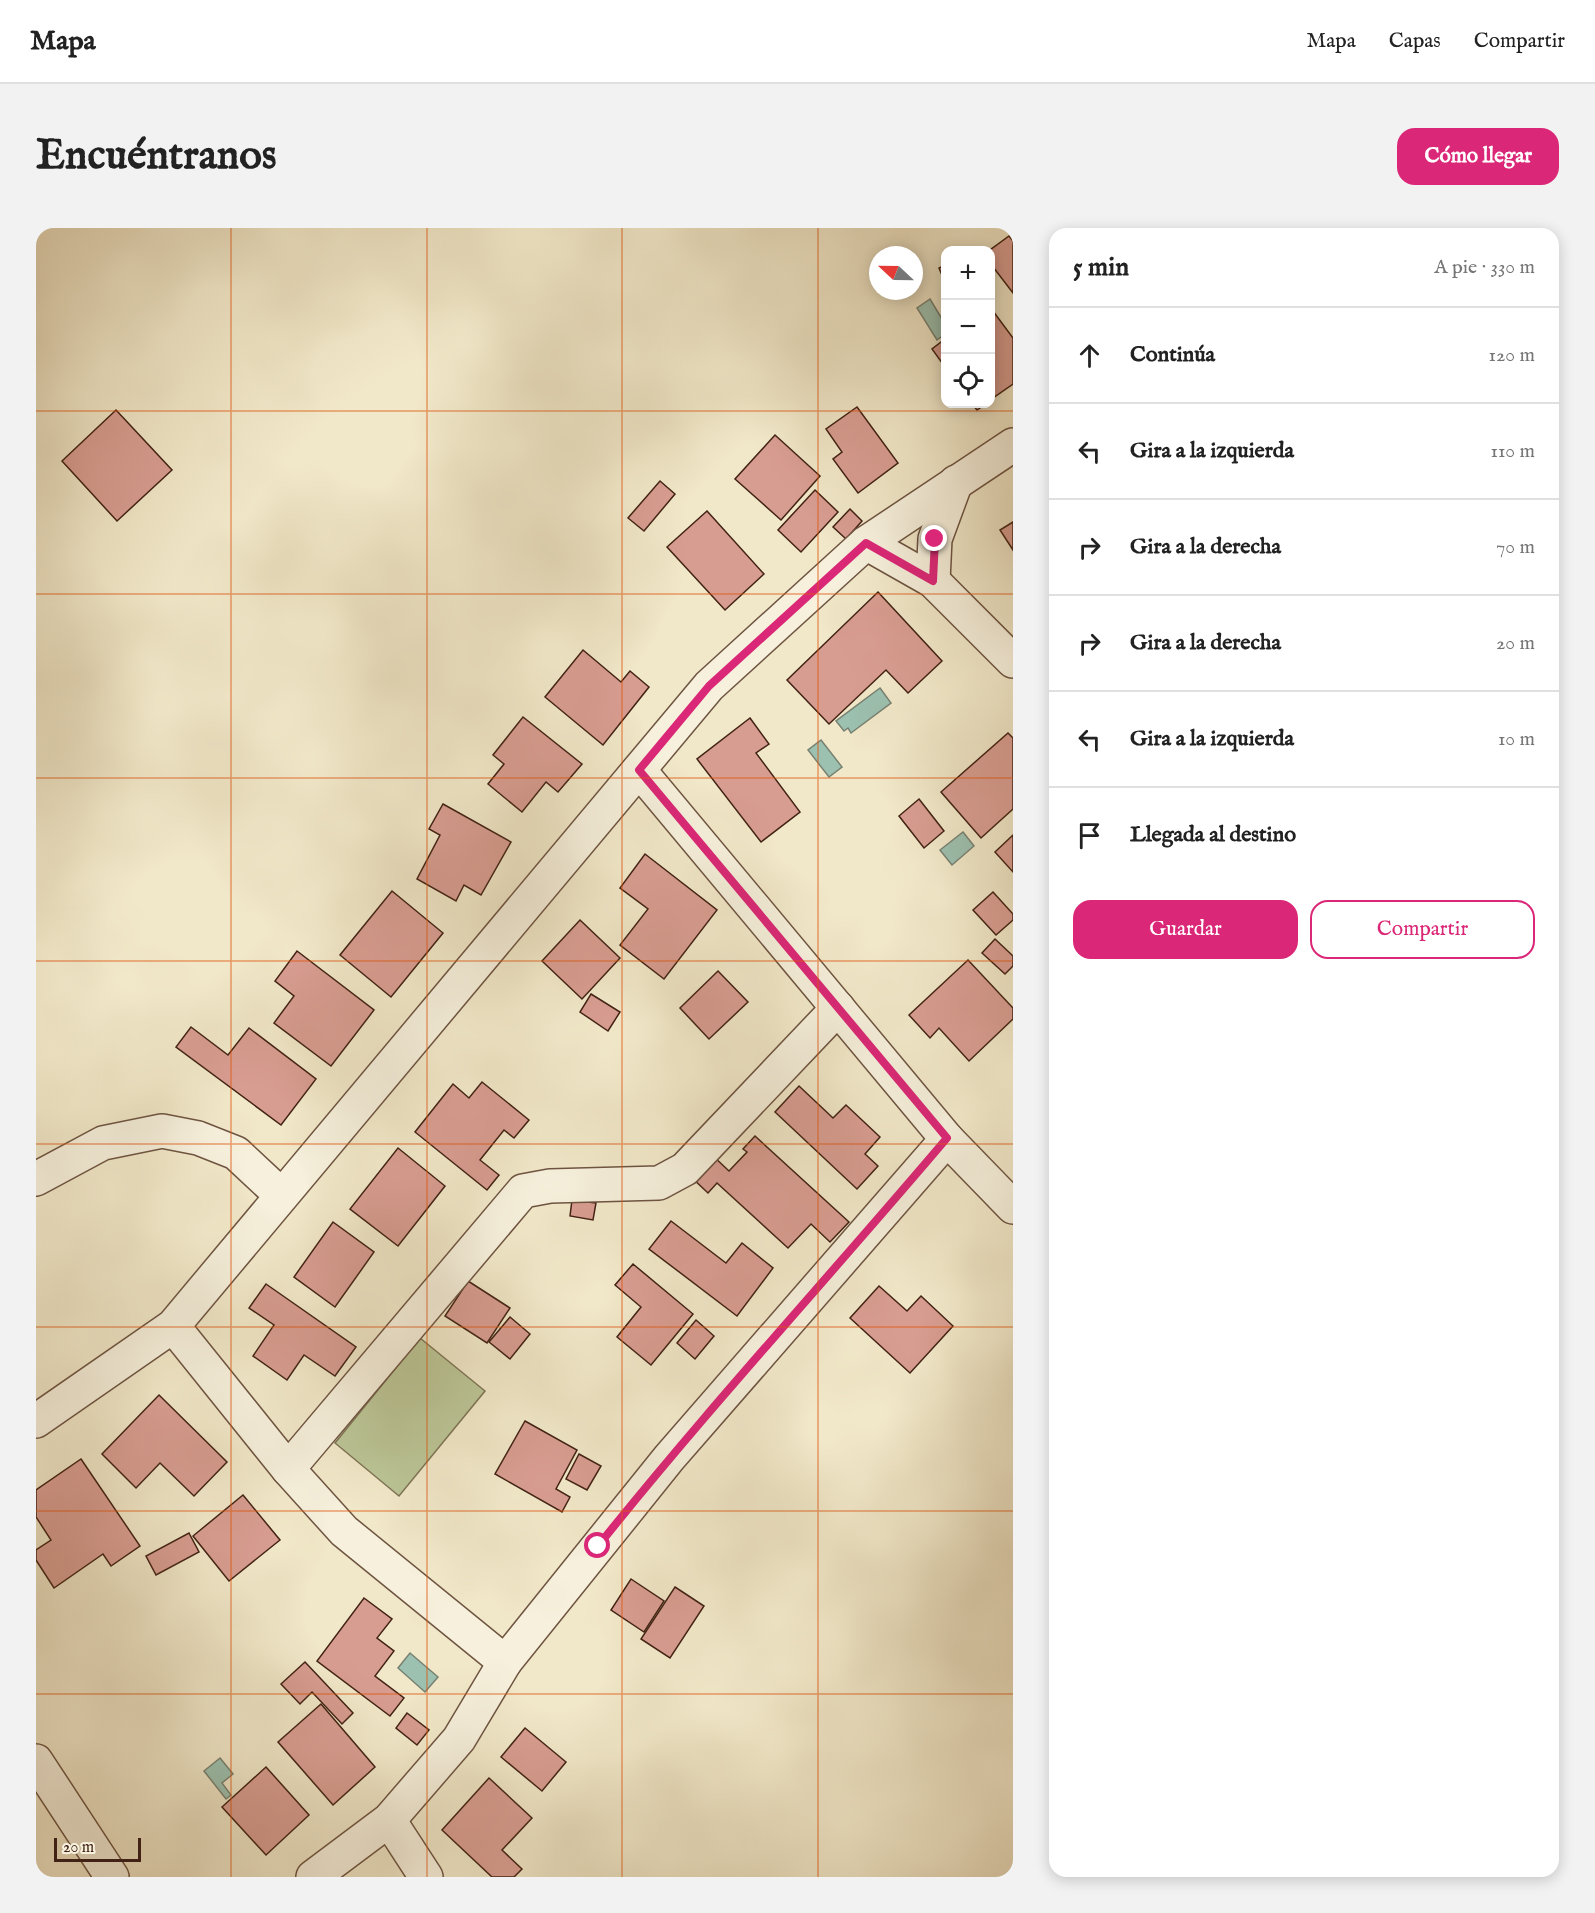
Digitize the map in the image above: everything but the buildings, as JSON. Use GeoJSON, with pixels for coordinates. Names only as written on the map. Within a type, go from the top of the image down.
{"type":"FeatureCollection","features":[{"type":"Feature","properties":{"kind":"street"},"geometry":{"type":"LineString","coordinates":[[36,1422],[173,1326],[280,1195],[709,686],[866,543],[1013,445]]}},
{"type":"Feature","properties":{"kind":"street"},"geometry":{"type":"LineString","coordinates":[[933,581],[935,539],[956,482]]}},
{"type":"Feature","properties":{"kind":"street"},"geometry":{"type":"LineString","coordinates":[[866,543],[933,581],[1013,661]]}},
{"type":"Feature","properties":{"kind":"street"},"geometry":{"type":"LineString","coordinates":[[639,770],[947,1138],[1013,1207]]}},
{"type":"Feature","properties":{"kind":"street"},"geometry":{"type":"LineString","coordinates":[[288,1469],[371,1374],[523,1191],[550,1186],[659,1183],[685,1169],[838,1008]]}},
{"type":"Feature","properties":{"kind":"street"},"geometry":{"type":"LineString","coordinates":[[36,1179],[102,1143],[162,1131],[198,1138],[236,1153],[280,1195]]}},
{"type":"Feature","properties":{"kind":"street"},"geometry":{"type":"LineString","coordinates":[[313,1877],[389,1820],[459,1739],[504,1662],[676,1449],[947,1138]]}},
{"type":"Feature","properties":{"kind":"street"},"geometry":{"type":"LineString","coordinates":[[173,1326],[288,1469],[344,1531],[504,1662]]}},
{"type":"Feature","properties":{"kind":"street"},"geometry":{"type":"LineString","coordinates":[[36,1761],[112,1877]]}},
{"type":"Feature","properties":{"kind":"street"},"geometry":{"type":"LineString","coordinates":[[389,1820],[426,1877]]}},
{"type":"Feature","properties":{"kind":"shaded area"},"geometry":{"type":"Polygon","coordinates":[[[930,299],[941,317],[941,337],[937,340],[917,308],[930,299]]]}},
{"type":"Feature","properties":{"kind":"shaded area"},"geometry":{"type":"Polygon","coordinates":[[[880,688],[891,703],[851,733],[848,728],[844,731],[836,721],[880,688]]]}},
{"type":"Feature","properties":{"kind":"shaded area"},"geometry":{"type":"Polygon","coordinates":[[[821,740],[842,767],[829,777],[808,750],[821,740]]]}},
{"type":"Feature","properties":{"kind":"shaded area"},"geometry":{"type":"Polygon","coordinates":[[[963,832],[974,846],[952,865],[940,850],[963,832]]]}},
{"type":"Feature","properties":{"kind":"shaded area"},"geometry":{"type":"Polygon","coordinates":[[[420,1338],[485,1391],[399,1496],[335,1443],[420,1338]]]}},
{"type":"Feature","properties":{"kind":"shaded area"},"geometry":{"type":"Polygon","coordinates":[[[410,1653],[438,1677],[425,1692],[398,1668],[410,1653]]]}},
{"type":"Feature","properties":{"kind":"shaded area"},"geometry":{"type":"Polygon","coordinates":[[[220,1758],[233,1774],[222,1783],[231,1795],[226,1799],[204,1771],[220,1758]]]}},
{"type":"Feature","properties":{"kind":"route"},"geometry":{"type":"LineString","coordinates":[[598,1546],[741,1373],[947,1138],[639,770],[709,686],[866,543],[933,581],[935,539]]}}]}
